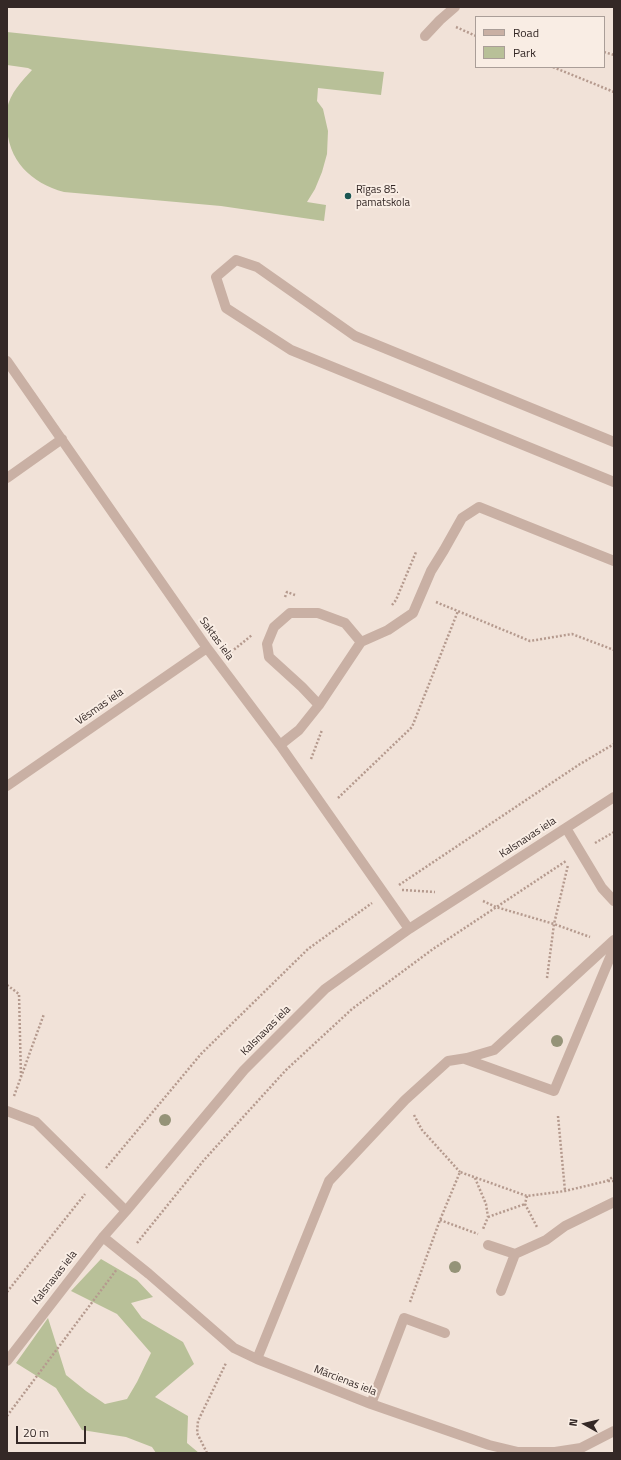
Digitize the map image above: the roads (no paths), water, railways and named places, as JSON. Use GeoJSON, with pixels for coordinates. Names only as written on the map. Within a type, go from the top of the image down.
{"type":"FeatureCollection","features":[{"type":"Feature","properties":{"kind":"street"},"geometry":{"type":"LineString","coordinates":[[426,36],[440,20],[455,7]]}},
{"type":"Feature","properties":{"kind":"street"},"geometry":{"type":"LineString","coordinates":[[614,442],[355,336],[258,267],[236,260],[216,277],[226,308],[291,350],[614,482]]}},
{"type":"Feature","properties":{"kind":"street","name":"Saktas iela"},"geometry":{"type":"LineString","coordinates":[[7,360],[208,648],[280,745],[409,929]]}},
{"type":"Feature","properties":{"kind":"street"},"geometry":{"type":"LineString","coordinates":[[7,478],[62,439]]}},
{"type":"Feature","properties":{"kind":"street"},"geometry":{"type":"LineString","coordinates":[[280,745],[299,730],[319,705],[361,642],[388,630],[413,612],[431,570],[462,518],[479,507],[614,561]]}},
{"type":"Feature","properties":{"kind":"street"},"geometry":{"type":"LineString","coordinates":[[319,705],[302,687],[269,657],[267,644],[274,627],[290,613],[318,613],[345,623],[361,642]]}},
{"type":"Feature","properties":{"kind":"street","name":"Vēsmas iela"},"geometry":{"type":"LineString","coordinates":[[7,786],[208,648]]}},
{"type":"Feature","properties":{"kind":"street","name":"Kalsnavas iela"},"geometry":{"type":"LineString","coordinates":[[7,1361],[103,1237],[244,1070],[325,989],[409,929],[614,797]]}},
{"type":"Feature","properties":{"kind":"street"},"geometry":{"type":"LineString","coordinates":[[566,828],[602,888],[614,901]]}},
{"type":"Feature","properties":{"kind":"street"},"geometry":{"type":"LineString","coordinates":[[257,1359],[330,1181],[405,1100],[448,1061],[465,1059],[494,1050],[614,940]]}},
{"type":"Feature","properties":{"kind":"street"},"geometry":{"type":"LineString","coordinates":[[465,1059],[554,1091],[614,948]]}},
{"type":"Feature","properties":{"kind":"street"},"geometry":{"type":"LineString","coordinates":[[7,1111],[36,1122],[126,1211]]}},
{"type":"Feature","properties":{"kind":"street"},"geometry":{"type":"LineString","coordinates":[[488,1245],[515,1254],[546,1240],[566,1226],[614,1202]]}},
{"type":"Feature","properties":{"kind":"street","name":"Mārcienas iela"},"geometry":{"type":"LineString","coordinates":[[103,1237],[149,1274],[234,1348],[257,1359],[371,1404],[489,1445],[518,1452],[555,1452],[581,1448],[613,1433]]}},
{"type":"Feature","properties":{"kind":"street"},"geometry":{"type":"LineString","coordinates":[[501,1290],[515,1254]]}},
{"type":"Feature","properties":{"kind":"street"},"geometry":{"type":"LineString","coordinates":[[371,1404],[404,1318],[445,1333]]}},
{"type":"Feature","properties":{"kind":"place","name":"Rīgas 85. pamatskola"},"geometry":{"type":"Point","coordinates":[348,196]}}]}
